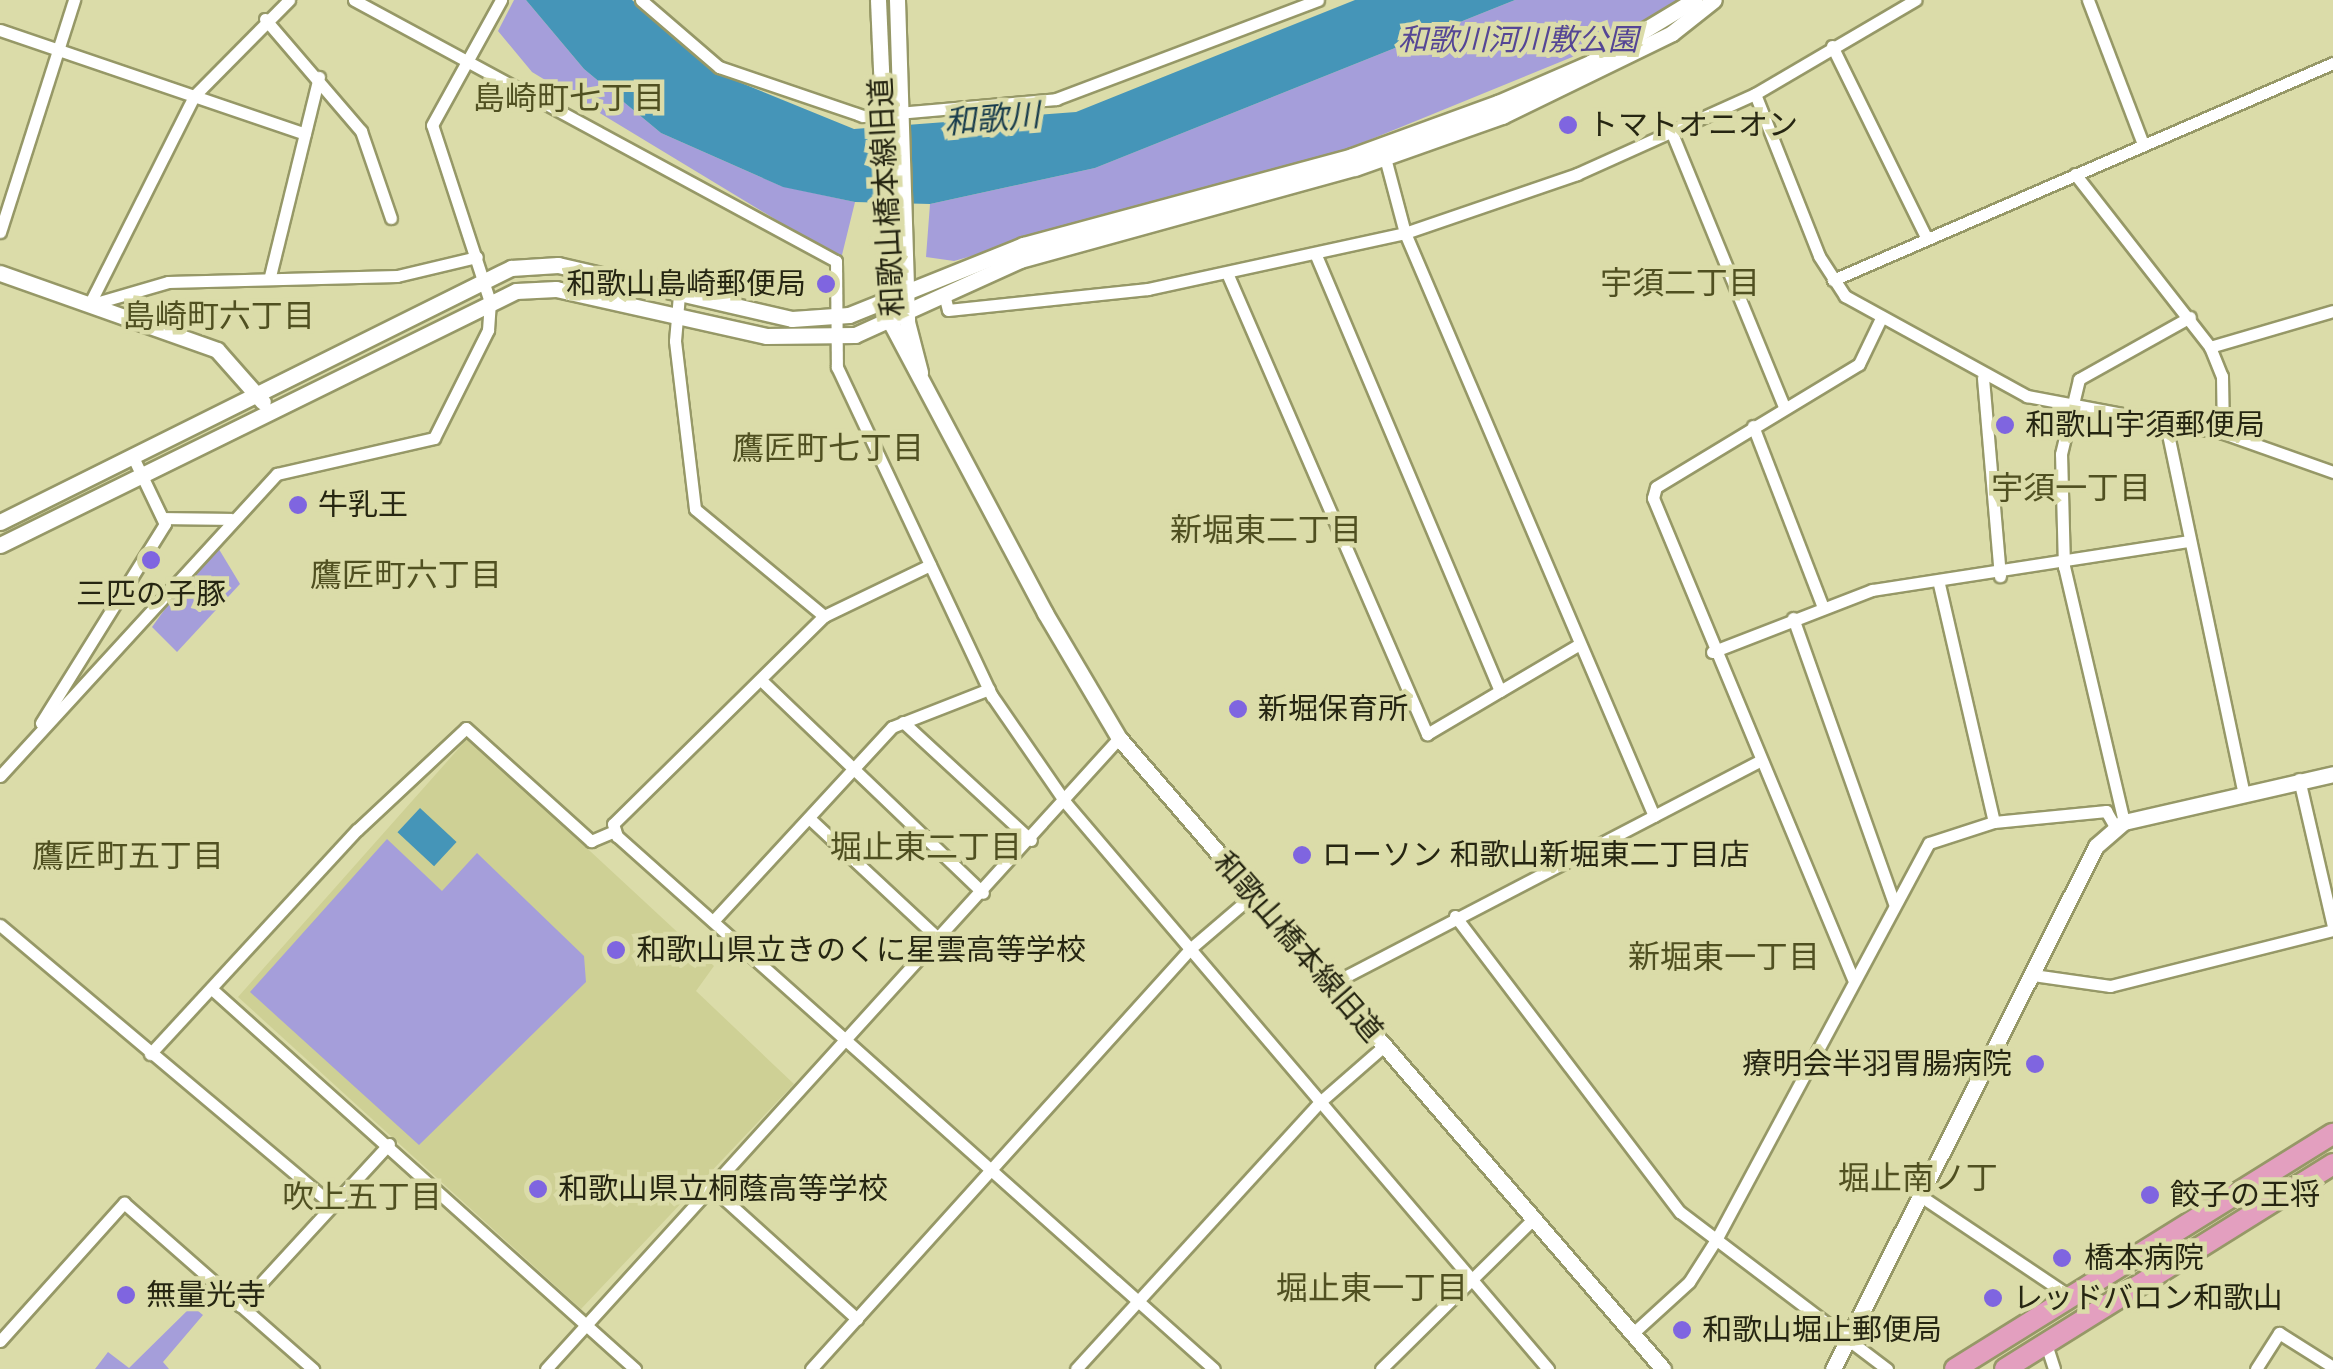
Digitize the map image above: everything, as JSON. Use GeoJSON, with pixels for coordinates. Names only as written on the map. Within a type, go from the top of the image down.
{"type":"FeatureCollection","features":[{"type":"Feature","properties":{"kind":"highway"},"geometry":{"type":"LineString","coordinates":[[1955,1369],[2333,1134]]}},
{"type":"Feature","properties":{"kind":"highway"},"geometry":{"type":"LineString","coordinates":[[2004,1369],[2333,1164]]}},
{"type":"Feature","properties":{"kind":"street"},"geometry":{"type":"LineString","coordinates":[[0,232],[74,0]]}},
{"type":"Feature","properties":{"kind":"street"},"geometry":{"type":"LineString","coordinates":[[90,304],[194,96],[289,0]]}},
{"type":"Feature","properties":{"kind":"street"},"geometry":{"type":"LineString","coordinates":[[354,0],[466,55],[836,260],[832,317],[837,367],[989,690],[1065,802],[1548,1369]]}},
{"type":"Feature","properties":{"kind":"street"},"geometry":{"type":"LineString","coordinates":[[0,776],[40,727],[277,474],[434,438],[488,330],[490,302],[486,278],[432,125],[466,55],[501,0]]}},
{"type":"Feature","properties":{"kind":"street"},"geometry":{"type":"LineString","coordinates":[[642,0],[719,66],[844,114],[883,118],[1056,99],[1318,0]]}},
{"type":"Feature","properties":{"kind":"street","name":"和歌山橋本線旧道"},"geometry":{"type":"LineString","coordinates":[[878,0],[883,118],[899,264],[907,293],[899,316]]}},
{"type":"Feature","properties":{"kind":"street","name":"和歌山橋本線旧道"},"geometry":{"type":"LineString","coordinates":[[897,0],[902,117],[899,264],[890,300],[978,492],[1119,738],[1662,1369]]}},
{"type":"Feature","properties":{"kind":"street"},"geometry":{"type":"LineString","coordinates":[[0,522],[486,278],[558,265],[792,319],[832,317],[890,300],[1024,245],[1384,152],[1590,63],[1694,0]]}},
{"type":"Feature","properties":{"kind":"street"},"geometry":{"type":"LineString","coordinates":[[0,545],[490,302],[556,288],[766,336],[833,339],[899,316],[1020,260],[1384,152],[1594,75],[1714,0]]}},
{"type":"Feature","properties":{"kind":"street"},"geometry":{"type":"LineString","coordinates":[[944,294],[948,310],[1227,273],[1405,233],[1671,131],[1756,94],[1915,0]]}},
{"type":"Feature","properties":{"kind":"street"},"geometry":{"type":"LineString","coordinates":[[2088,0],[2143,144]]}},
{"type":"Feature","properties":{"kind":"street"},"geometry":{"type":"LineString","coordinates":[[265,20],[361,131],[390,218]]}},
{"type":"Feature","properties":{"kind":"street"},"geometry":{"type":"LineString","coordinates":[[0,30],[305,134]]}},
{"type":"Feature","properties":{"kind":"street"},"geometry":{"type":"LineString","coordinates":[[1832,46],[1927,239]]}},
{"type":"Feature","properties":{"kind":"street"},"geometry":{"type":"LineString","coordinates":[[1833,280],[2333,64]]}},
{"type":"Feature","properties":{"kind":"street"},"geometry":{"type":"LineString","coordinates":[[270,276],[318,77]]}},
{"type":"Feature","properties":{"kind":"street"},"geometry":{"type":"LineString","coordinates":[[1756,94],[1833,280],[1881,318],[1983,378],[2076,404],[2224,432],[2333,472]]}},
{"type":"Feature","properties":{"kind":"street"},"geometry":{"type":"LineString","coordinates":[[1671,131],[1784,408]]}},
{"type":"Feature","properties":{"kind":"street"},"geometry":{"type":"LineString","coordinates":[[1384,152],[1405,233],[1654,816]]}},
{"type":"Feature","properties":{"kind":"street"},"geometry":{"type":"LineString","coordinates":[[2075,174],[2190,317],[2210,348],[2222,376],[2224,432]]}},
{"type":"Feature","properties":{"kind":"street"},"geometry":{"type":"LineString","coordinates":[[1315,254],[1500,691]]}},
{"type":"Feature","properties":{"kind":"street"},"geometry":{"type":"LineString","coordinates":[[90,304],[168,282],[270,276],[397,276],[477,257]]}},
{"type":"Feature","properties":{"kind":"street"},"geometry":{"type":"LineString","coordinates":[[0,273],[217,350],[259,394],[267,410]]}},
{"type":"Feature","properties":{"kind":"street"},"geometry":{"type":"LineString","coordinates":[[1227,273],[1427,734],[1578,645]]}},
{"type":"Feature","properties":{"kind":"street"},"geometry":{"type":"LineString","coordinates":[[679,295],[676,315],[695,509],[824,616]]}},
{"type":"Feature","properties":{"kind":"street"},"geometry":{"type":"LineString","coordinates":[[2210,348],[2333,311]]}},
{"type":"Feature","properties":{"kind":"street"},"geometry":{"type":"LineString","coordinates":[[2120,825],[2064,567],[2061,454],[2080,379],[2190,317]]}},
{"type":"Feature","properties":{"kind":"street"},"geometry":{"type":"LineString","coordinates":[[1853,979],[1712,652],[1653,498],[1656,487],[1859,364],[1881,318]]}},
{"type":"Feature","properties":{"kind":"street"},"geometry":{"type":"LineString","coordinates":[[1983,378],[2000,576]]}},
{"type":"Feature","properties":{"kind":"street"},"geometry":{"type":"LineString","coordinates":[[2166,420],[2187,541],[2243,791]]}},
{"type":"Feature","properties":{"kind":"street"},"geometry":{"type":"LineString","coordinates":[[1753,426],[1824,607]]}},
{"type":"Feature","properties":{"kind":"street"},"geometry":{"type":"LineString","coordinates":[[132,454],[164,518]]}},
{"type":"Feature","properties":{"kind":"street"},"geometry":{"type":"LineString","coordinates":[[164,518],[231,520]]}},
{"type":"Feature","properties":{"kind":"street"},"geometry":{"type":"LineString","coordinates":[[40,727],[164,518]]}},
{"type":"Feature","properties":{"kind":"street"},"geometry":{"type":"LineString","coordinates":[[1712,652],[1872,590],[2064,567],[2187,541]]}},
{"type":"Feature","properties":{"kind":"street"},"geometry":{"type":"LineString","coordinates":[[930,565],[824,616],[613,824],[616,832],[713,921],[993,1165],[1214,1369]]}},
{"type":"Feature","properties":{"kind":"street"},"geometry":{"type":"LineString","coordinates":[[1939,584],[1994,822]]}},
{"type":"Feature","properties":{"kind":"street"},"geometry":{"type":"LineString","coordinates":[[1792,618],[1894,902]]}},
{"type":"Feature","properties":{"kind":"street"},"geometry":{"type":"LineString","coordinates":[[762,681],[983,893]]}},
{"type":"Feature","properties":{"kind":"street"},"geometry":{"type":"LineString","coordinates":[[713,921],[902,722],[989,690]]}},
{"type":"Feature","properties":{"kind":"street"},"geometry":{"type":"LineString","coordinates":[[902,722],[1031,840]]}},
{"type":"Feature","properties":{"kind":"street"},"geometry":{"type":"LineString","coordinates":[[150,1054],[214,991],[357,830],[466,728],[591,841],[616,832]]}},
{"type":"Feature","properties":{"kind":"street"},"geometry":{"type":"LineString","coordinates":[[546,1369],[983,893],[1119,738]]}},
{"type":"Feature","properties":{"kind":"street"},"geometry":{"type":"LineString","coordinates":[[1331,984],[1455,916],[1758,762]]}},
{"type":"Feature","properties":{"kind":"street"},"geometry":{"type":"LineString","coordinates":[[1833,1369],[2033,975],[2076,876],[2120,825],[2243,791],[2333,774]]}},
{"type":"Feature","properties":{"kind":"street"},"geometry":{"type":"LineString","coordinates":[[2033,975],[2110,986],[2333,928],[2300,778]]}},
{"type":"Feature","properties":{"kind":"street"},"geometry":{"type":"LineString","coordinates":[[1632,1334],[1689,1282],[1717,1238],[1894,902],[1930,842],[1994,822],[2106,811],[2120,825]]}},
{"type":"Feature","properties":{"kind":"street"},"geometry":{"type":"LineString","coordinates":[[808,818],[940,940]]}},
{"type":"Feature","properties":{"kind":"street"},"geometry":{"type":"LineString","coordinates":[[811,1369],[1191,948],[1253,894]]}},
{"type":"Feature","properties":{"kind":"street"},"geometry":{"type":"LineString","coordinates":[[1455,916],[1680,1212],[1887,1369]]}},
{"type":"Feature","properties":{"kind":"street"},"geometry":{"type":"LineString","coordinates":[[0,924],[333,1205]]}},
{"type":"Feature","properties":{"kind":"street"},"geometry":{"type":"LineString","coordinates":[[214,991],[389,1144],[635,1369]]}},
{"type":"Feature","properties":{"kind":"street"},"geometry":{"type":"LineString","coordinates":[[1076,1369],[1321,1100],[1384,1046]]}},
{"type":"Feature","properties":{"kind":"street"},"geometry":{"type":"LineString","coordinates":[[240,1306],[389,1144]]}},
{"type":"Feature","properties":{"kind":"street"},"geometry":{"type":"LineString","coordinates":[[711,1187],[857,1319]]}},
{"type":"Feature","properties":{"kind":"street"},"geometry":{"type":"LineString","coordinates":[[1922,1196],[2071,1297]]}},
{"type":"Feature","properties":{"kind":"street"},"geometry":{"type":"LineString","coordinates":[[0,1341],[124,1203],[313,1369]]}},
{"type":"Feature","properties":{"kind":"street"},"geometry":{"type":"LineString","coordinates":[[1382,1369],[1468,1274],[1533,1219]]}},
{"type":"Feature","properties":{"kind":"street"},"geometry":{"type":"LineString","coordinates":[[2256,1369],[2279,1333],[2333,1367]]}},
{"type":"Feature","properties":{"kind":"street"},"geometry":{"type":"LineString","coordinates":[[2046,1344],[2054,1369]]}},
{"type":"Feature","properties":{"kind":"shaded area"},"geometry":{"type":"Polygon","coordinates":[[[468,738],[714,966],[696,991],[794,1084],[581,1309],[238,997],[468,738]]]}},
{"type":"Feature","properties":{"kind":"green space"},"geometry":{"type":"Polygon","coordinates":[[[514,0],[526,0],[584,69],[661,133],[781,186],[855,202],[841,259],[532,72],[498,31],[514,0]]]}},
{"type":"Feature","properties":{"kind":"green space","name":"和歌川河川敷公園"},"geometry":{"type":"Polygon","coordinates":[[[1515,0],[1681,0],[1587,51],[1335,154],[954,261],[926,257],[930,204],[1095,168],[1515,0]]]}},
{"type":"Feature","properties":{"kind":"green space"},"geometry":{"type":"Polygon","coordinates":[[[214,541],[240,584],[177,652],[152,627],[214,541]]]}},
{"type":"Feature","properties":{"kind":"green space"},"geometry":{"type":"Polygon","coordinates":[[[387,839],[442,891],[477,853],[584,956],[586,982],[419,1145],[250,992],[387,839]]]}},
{"type":"Feature","properties":{"kind":"green space"},"geometry":{"type":"Polygon","coordinates":[[[192,1306],[203,1315],[163,1362],[169,1369],[95,1369],[108,1352],[129,1368],[192,1306]]]}},
{"type":"Feature","properties":{"kind":"water","name":"和歌川"},"geometry":{"type":"Polygon","coordinates":[[[526,0],[632,0],[717,73],[854,129],[1076,112],[1355,0],[1515,0],[1095,168],[930,204],[855,202],[783,187],[661,133],[584,69],[526,0]]]}},
{"type":"Feature","properties":{"kind":"water"},"geometry":{"type":"Polygon","coordinates":[[[420,808],[457,842],[434,866],[397,832],[420,808]]]}},
{"type":"Feature","properties":{"kind":"place","name":"トマトオニオン"},"geometry":{"type":"Point","coordinates":[1568,125]}},
{"type":"Feature","properties":{"kind":"place","name":"和歌山島崎郵便局"},"geometry":{"type":"Point","coordinates":[826,284]}},
{"type":"Feature","properties":{"kind":"place","name":"和歌山宇須郵便局"},"geometry":{"type":"Point","coordinates":[2005,425]}},
{"type":"Feature","properties":{"kind":"place","name":"牛乳王"},"geometry":{"type":"Point","coordinates":[298,505]}},
{"type":"Feature","properties":{"kind":"place","name":"三匹の子豚"},"geometry":{"type":"Point","coordinates":[151,560]}},
{"type":"Feature","properties":{"kind":"place","name":"新堀保育所"},"geometry":{"type":"Point","coordinates":[1238,709]}},
{"type":"Feature","properties":{"kind":"place","name":"ローソン 和歌山新堀東二丁目店"},"geometry":{"type":"Point","coordinates":[1302,855]}},
{"type":"Feature","properties":{"kind":"place","name":"和歌山県立きのくに星雲高等学校"},"geometry":{"type":"Point","coordinates":[616,950]}},
{"type":"Feature","properties":{"kind":"place","name":"療明会半羽胃腸病院"},"geometry":{"type":"Point","coordinates":[2035,1064]}},
{"type":"Feature","properties":{"kind":"place","name":"和歌山県立桐蔭高等学校"},"geometry":{"type":"Point","coordinates":[538,1189]}},
{"type":"Feature","properties":{"kind":"place","name":"餃子の王将"},"geometry":{"type":"Point","coordinates":[2150,1195]}},
{"type":"Feature","properties":{"kind":"place","name":"橋本病院"},"geometry":{"type":"Point","coordinates":[2062,1258]}},
{"type":"Feature","properties":{"kind":"place","name":"無量光寺"},"geometry":{"type":"Point","coordinates":[126,1295]}},
{"type":"Feature","properties":{"kind":"place","name":"レッドバロン和歌山"},"geometry":{"type":"Point","coordinates":[1993,1298]}},
{"type":"Feature","properties":{"kind":"place","name":"和歌山堀止郵便局"},"geometry":{"type":"Point","coordinates":[1682,1330]}},
{"type":"Feature","properties":{"kind":"district","name":"島崎町七丁目"},"geometry":{"type":"Point","coordinates":[569,98]}},
{"type":"Feature","properties":{"kind":"district","name":"宇須二丁目"},"geometry":{"type":"Point","coordinates":[1680,283]}},
{"type":"Feature","properties":{"kind":"district","name":"島崎町六丁目"},"geometry":{"type":"Point","coordinates":[219,316]}},
{"type":"Feature","properties":{"kind":"district","name":"鷹匠町七丁目"},"geometry":{"type":"Point","coordinates":[828,448]}},
{"type":"Feature","properties":{"kind":"district","name":"宇須一丁目"},"geometry":{"type":"Point","coordinates":[2071,488]}},
{"type":"Feature","properties":{"kind":"district","name":"新堀東二丁目"},"geometry":{"type":"Point","coordinates":[1266,530]}},
{"type":"Feature","properties":{"kind":"district","name":"鷹匠町六丁目"},"geometry":{"type":"Point","coordinates":[406,575]}},
{"type":"Feature","properties":{"kind":"district","name":"堀止東二丁目"},"geometry":{"type":"Point","coordinates":[926,847]}},
{"type":"Feature","properties":{"kind":"district","name":"鷹匠町五丁目"},"geometry":{"type":"Point","coordinates":[128,856]}},
{"type":"Feature","properties":{"kind":"district","name":"新堀東一丁目"},"geometry":{"type":"Point","coordinates":[1724,957]}},
{"type":"Feature","properties":{"kind":"district","name":"堀止南ノ丁"},"geometry":{"type":"Point","coordinates":[1918,1178]}},
{"type":"Feature","properties":{"kind":"district","name":"吹上五丁目"},"geometry":{"type":"Point","coordinates":[362,1197]}},
{"type":"Feature","properties":{"kind":"district","name":"堀止東一丁目"},"geometry":{"type":"Point","coordinates":[1372,1288]}}]}
